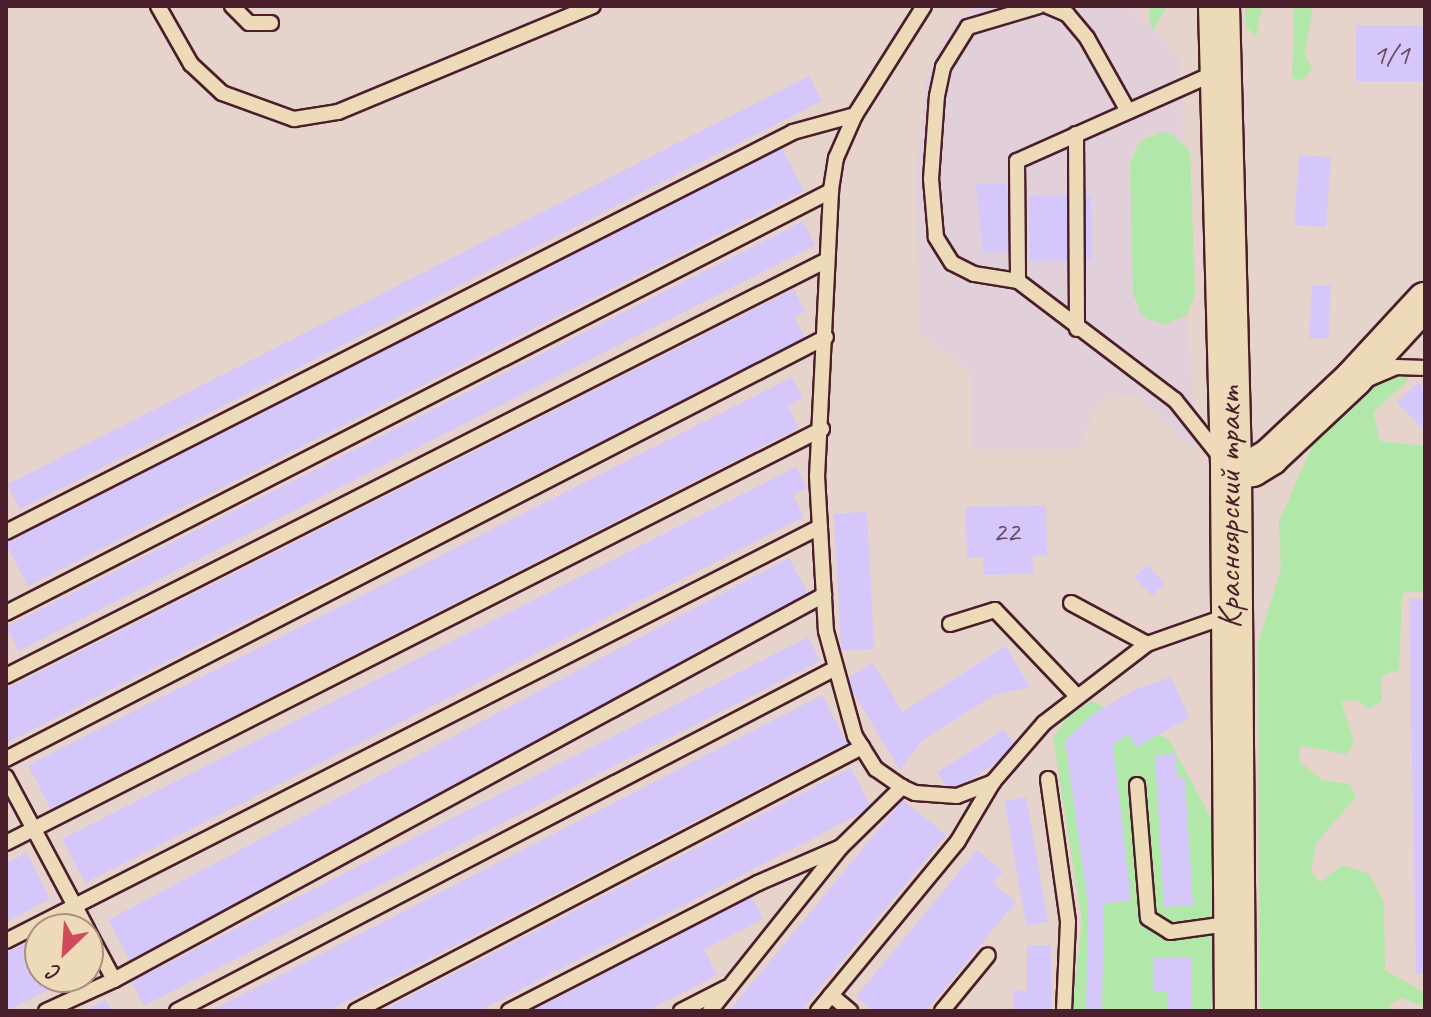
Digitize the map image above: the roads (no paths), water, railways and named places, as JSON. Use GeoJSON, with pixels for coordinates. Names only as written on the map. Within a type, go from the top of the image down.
{"type":"FeatureCollection","features":[{"type":"Feature","properties":{"kind":"main road","name":"Красноярский тракт"},"geometry":{"type":"LineString","coordinates":[[1219,6],[1231,471],[1235,1011]]}},
{"type":"Feature","properties":{"kind":"street"},"geometry":{"type":"LineString","coordinates":[[1231,471],[1252,468],[1270,457],[1354,378],[1425,301]]}},
{"type":"Feature","properties":{"kind":"lane"},"geometry":{"type":"LineString","coordinates":[[158,6],[191,64],[222,93],[294,119],[338,112],[593,6]]}},
{"type":"Feature","properties":{"kind":"lane"},"geometry":{"type":"LineString","coordinates":[[232,6],[249,23],[271,23]]}},
{"type":"Feature","properties":{"kind":"lane"},"geometry":{"type":"LineString","coordinates":[[924,6],[855,115],[836,158],[831,191],[822,429],[817,476],[824,595],[834,669],[862,747],[876,769],[915,793],[957,796],[993,782]]}},
{"type":"Feature","properties":{"kind":"lane"},"geometry":{"type":"LineString","coordinates":[[1039,6],[968,27],[943,67],[937,96],[931,179],[936,237],[952,263],[974,274],[1018,281],[1077,329],[1175,400],[1231,471]]}},
{"type":"Feature","properties":{"kind":"lane"},"geometry":{"type":"LineString","coordinates":[[1048,6],[1067,14],[1087,38],[1128,111]]}},
{"type":"Feature","properties":{"kind":"lane"},"geometry":{"type":"LineString","coordinates":[[1018,281],[1017,161],[1221,70]]}},
{"type":"Feature","properties":{"kind":"lane"},"geometry":{"type":"LineString","coordinates":[[6,532],[793,132],[855,115]]}},
{"type":"Feature","properties":{"kind":"lane"},"geometry":{"type":"LineString","coordinates":[[1076,134],[1077,329]]}},
{"type":"Feature","properties":{"kind":"lane"},"geometry":{"type":"LineString","coordinates":[[6,613],[831,191]]}},
{"type":"Feature","properties":{"kind":"lane"},"geometry":{"type":"LineString","coordinates":[[6,676],[827,260]]}},
{"type":"Feature","properties":{"kind":"lane"},"geometry":{"type":"LineString","coordinates":[[6,759],[826,337]]}},
{"type":"Feature","properties":{"kind":"lane"},"geometry":{"type":"LineString","coordinates":[[1354,378],[1367,380],[1396,367],[1425,368]]}},
{"type":"Feature","properties":{"kind":"lane"},"geometry":{"type":"LineString","coordinates":[[6,843],[822,429]]}},
{"type":"Feature","properties":{"kind":"lane"},"geometry":{"type":"LineString","coordinates":[[6,941],[820,527]]}},
{"type":"Feature","properties":{"kind":"lane"},"geometry":{"type":"LineString","coordinates":[[46,1011],[114,980],[824,595]]}},
{"type":"Feature","properties":{"kind":"lane"},"geometry":{"type":"LineString","coordinates":[[1071,603],[1147,644]]}},
{"type":"Feature","properties":{"kind":"lane"},"geometry":{"type":"LineString","coordinates":[[950,624],[995,610],[1077,696]]}},
{"type":"Feature","properties":{"kind":"lane"},"geometry":{"type":"LineString","coordinates":[[818,1011],[958,841],[993,782],[1044,723],[1147,644],[1230,614]]}},
{"type":"Feature","properties":{"kind":"lane"},"geometry":{"type":"LineString","coordinates":[[177,1011],[834,669]]}},
{"type":"Feature","properties":{"kind":"lane"},"geometry":{"type":"LineString","coordinates":[[356,1011],[862,747]]}},
{"type":"Feature","properties":{"kind":"lane"},"geometry":{"type":"LineString","coordinates":[[6,777],[79,913]]}},
{"type":"Feature","properties":{"kind":"lane"},"geometry":{"type":"LineString","coordinates":[[1048,779],[1068,922],[1064,1011]]}},
{"type":"Feature","properties":{"kind":"lane"},"geometry":{"type":"LineString","coordinates":[[1137,785],[1148,918],[1170,932],[1234,923]]}},
{"type":"Feature","properties":{"kind":"lane"},"geometry":{"type":"LineString","coordinates":[[710,1011],[841,847],[902,787]]}},
{"type":"Feature","properties":{"kind":"lane"},"geometry":{"type":"LineString","coordinates":[[509,1011],[758,883],[841,847]]}},
{"type":"Feature","properties":{"kind":"lane"},"geometry":{"type":"LineString","coordinates":[[942,1011],[988,955]]}},
{"type":"Feature","properties":{"kind":"lane"},"geometry":{"type":"LineString","coordinates":[[104,961],[114,980]]}},
{"type":"Feature","properties":{"kind":"lane"},"geometry":{"type":"LineString","coordinates":[[681,1011],[729,986]]}},
{"type":"Feature","properties":{"kind":"lane"},"geometry":{"type":"LineString","coordinates":[[831,995],[850,1011]]}}]}
